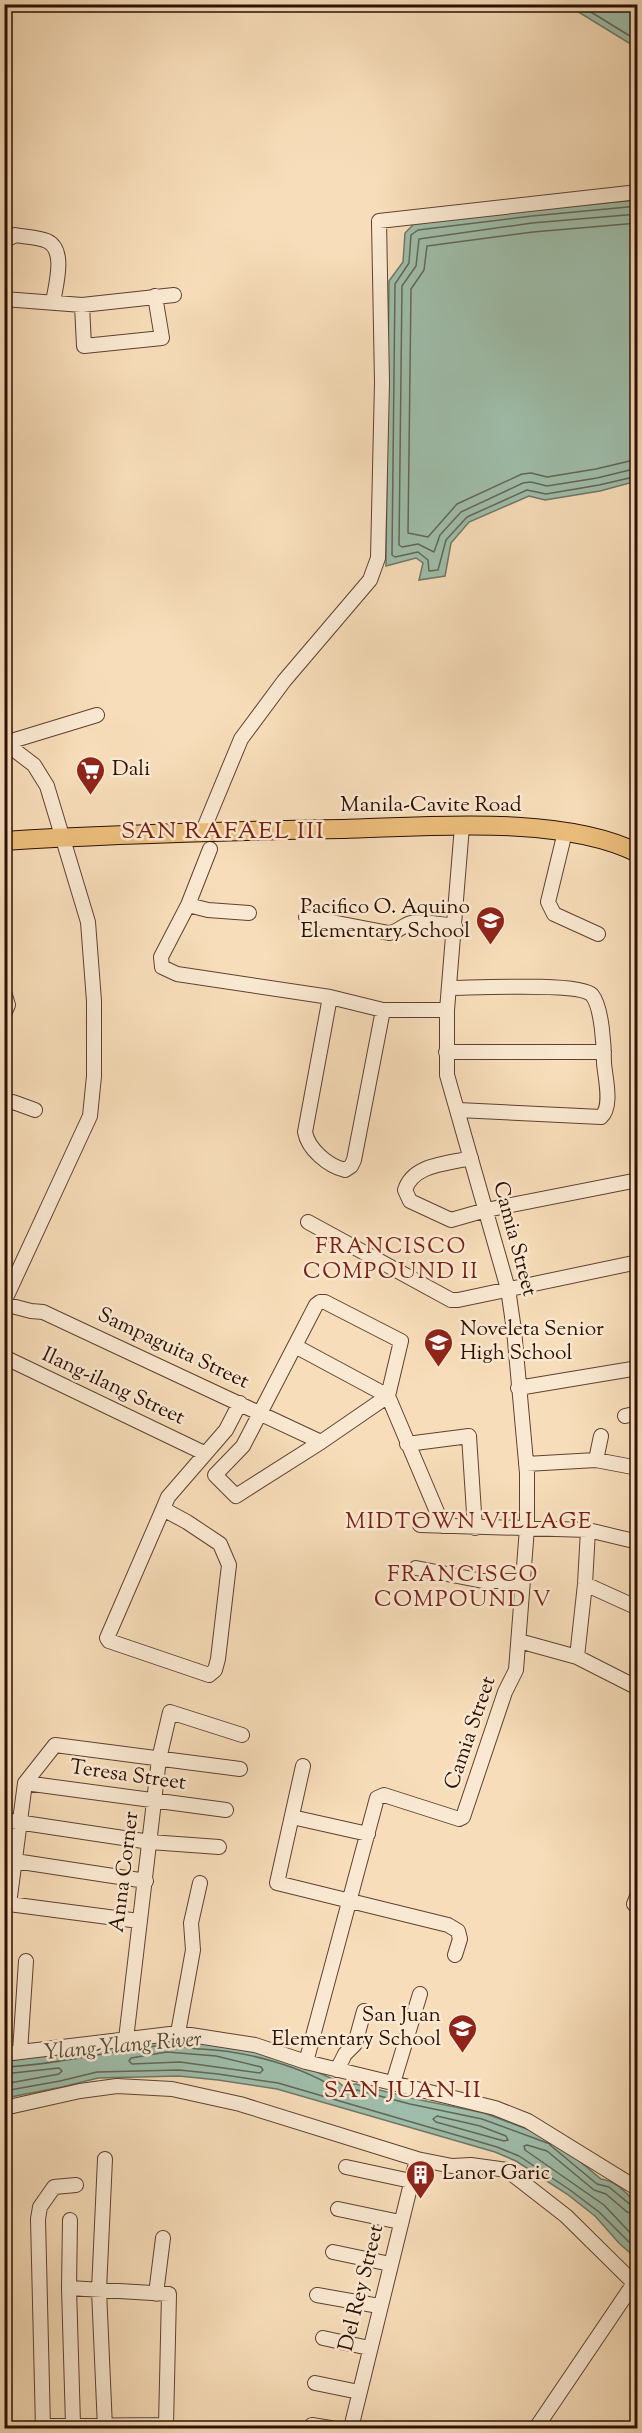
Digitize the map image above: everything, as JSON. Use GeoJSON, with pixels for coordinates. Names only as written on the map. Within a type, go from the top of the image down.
{"type":"FeatureCollection","features":[{"type":"Feature","properties":{"kind":"main road","name":"Manila-Cavite Road"},"geometry":{"type":"LineString","coordinates":[[4,841],[62,837],[211,837],[462,826],[519,826],[565,832],[638,853]]}},
{"type":"Feature","properties":{"kind":"street"},"geometry":{"type":"LineString","coordinates":[[447,1010],[383,1010],[330,997],[177,974],[162,967],[161,957],[188,904],[241,739],[291,672],[370,580],[378,558],[382,382],[379,221],[638,192]]}},
{"type":"Feature","properties":{"kind":"street"},"geometry":{"type":"LineString","coordinates":[[4,241],[15,235],[48,241],[55,248],[58,260],[53,303]]}},
{"type":"Feature","properties":{"kind":"street"},"geometry":{"type":"LineString","coordinates":[[4,299],[82,305],[174,295]]}},
{"type":"Feature","properties":{"kind":"street"},"geometry":{"type":"LineString","coordinates":[[82,305],[84,346],[110,345],[162,338],[155,296]]}},
{"type":"Feature","properties":{"kind":"street"},"geometry":{"type":"LineString","coordinates":[[5,743],[97,715]]}},
{"type":"Feature","properties":{"kind":"street"},"geometry":{"type":"LineString","coordinates":[[4,1303],[92,1108],[94,1076],[94,1001],[88,922],[47,786],[41,774],[5,743]]}},
{"type":"Feature","properties":{"kind":"street","name":"Camia Street"},"geometry":{"type":"LineString","coordinates":[[368,1834],[377,1798],[384,1795],[459,1819],[464,1818],[474,1780],[505,1692],[516,1670],[519,1641],[527,1528],[526,1464],[514,1330],[508,1289],[447,1075],[447,1010],[462,826]]}},
{"type":"Feature","properties":{"kind":"street"},"geometry":{"type":"LineString","coordinates":[[565,832],[548,902],[554,914],[598,934]]}},
{"type":"Feature","properties":{"kind":"street"},"geometry":{"type":"LineString","coordinates":[[188,904],[214,911],[249,913]]}},
{"type":"Feature","properties":{"kind":"street"},"geometry":{"type":"LineString","coordinates":[[306,918],[389,933],[414,922],[455,926]]}},
{"type":"Feature","properties":{"kind":"street"},"geometry":{"type":"LineString","coordinates":[[450,988],[524,987],[578,989],[587,992],[593,996],[599,1011],[604,1052],[607,1107],[601,1117],[458,1110]]}},
{"type":"Feature","properties":{"kind":"street"},"geometry":{"type":"LineString","coordinates":[[4,992],[8,1005],[4,1014]]}},
{"type":"Feature","properties":{"kind":"street"},"geometry":{"type":"LineString","coordinates":[[330,997],[305,1132],[307,1142],[329,1164],[345,1170],[354,1160],[383,1010]]}},
{"type":"Feature","properties":{"kind":"street"},"geometry":{"type":"LineString","coordinates":[[446,1052],[604,1052]]}},
{"type":"Feature","properties":{"kind":"street"},"geometry":{"type":"LineString","coordinates":[[4,1104],[13,1102],[35,1110]]}},
{"type":"Feature","properties":{"kind":"street"},"geometry":{"type":"LineString","coordinates":[[471,1158],[420,1170],[408,1179],[405,1190],[410,1201],[451,1220],[486,1210],[638,1180]]}},
{"type":"Feature","properties":{"kind":"street"},"geometry":{"type":"LineString","coordinates":[[308,1222],[450,1300],[638,1262]]}},
{"type":"Feature","properties":{"kind":"street"},"geometry":{"type":"LineString","coordinates":[[388,1396],[236,1496],[215,1475],[243,1446],[316,1305],[326,1302],[401,1341],[388,1396],[443,1526]]}},
{"type":"Feature","properties":{"kind":"street","name":"Sampaguita Street"},"geometry":{"type":"LineString","coordinates":[[4,1303],[31,1311],[44,1312],[321,1442]]}},
{"type":"Feature","properties":{"kind":"street"},"geometry":{"type":"LineString","coordinates":[[295,1346],[388,1396]]}},
{"type":"Feature","properties":{"kind":"street","name":"Ilang-ilang Street"},"geometry":{"type":"LineString","coordinates":[[4,1357],[204,1453]]}},
{"type":"Feature","properties":{"kind":"street"},"geometry":{"type":"LineString","coordinates":[[518,1388],[638,1368]]}},
{"type":"Feature","properties":{"kind":"street"},"geometry":{"type":"LineString","coordinates":[[163,1509],[220,1544],[229,1565],[218,1659],[215,1670],[209,1675],[153,1657],[109,1641],[107,1638],[168,1497],[226,1430],[240,1403]]}},
{"type":"Feature","properties":{"kind":"street"},"geometry":{"type":"LineString","coordinates":[[407,1444],[469,1436],[475,1528]]}},
{"type":"Feature","properties":{"kind":"street"},"geometry":{"type":"LineString","coordinates":[[596,1460],[601,1436]]}},
{"type":"Feature","properties":{"kind":"street"},"geometry":{"type":"LineString","coordinates":[[526,1464],[596,1460],[638,1468]]}},
{"type":"Feature","properties":{"kind":"street"},"geometry":{"type":"LineString","coordinates":[[420,1525],[588,1530],[638,1542]]}},
{"type":"Feature","properties":{"kind":"street"},"geometry":{"type":"LineString","coordinates":[[577,1657],[588,1530]]}},
{"type":"Feature","properties":{"kind":"street"},"geometry":{"type":"LineString","coordinates":[[416,1568],[483,1581],[523,1581]]}},
{"type":"Feature","properties":{"kind":"street"},"geometry":{"type":"LineString","coordinates":[[585,1584],[638,1608]]}},
{"type":"Feature","properties":{"kind":"street"},"geometry":{"type":"LineString","coordinates":[[519,1641],[577,1657],[638,1688]]}},
{"type":"Feature","properties":{"kind":"street","name":"Anna Corner"},"geometry":{"type":"LineString","coordinates":[[126,2038],[159,1759],[170,1712],[242,1735]]}},
{"type":"Feature","properties":{"kind":"street"},"geometry":{"type":"LineString","coordinates":[[139,1921],[9,1904],[25,1783],[55,1745],[240,1768]]}},
{"type":"Feature","properties":{"kind":"street"},"geometry":{"type":"LineString","coordinates":[[303,1766],[277,1883],[448,1925],[458,1930],[460,1939],[455,1955]]}},
{"type":"Feature","properties":{"kind":"street","name":"Teresa Street"},"geometry":{"type":"LineString","coordinates":[[25,1783],[226,1810]]}},
{"type":"Feature","properties":{"kind":"street"},"geometry":{"type":"LineString","coordinates":[[292,1817],[368,1834],[306,2062]]}},
{"type":"Feature","properties":{"kind":"street"},"geometry":{"type":"LineString","coordinates":[[4,1820],[150,1842],[219,1847]]}},
{"type":"Feature","properties":{"kind":"street"},"geometry":{"type":"LineString","coordinates":[[15,1861],[146,1881]]}},
{"type":"Feature","properties":{"kind":"street"},"geometry":{"type":"LineString","coordinates":[[178,2033],[193,1950],[192,1923],[200,1883]]}},
{"type":"Feature","properties":{"kind":"street"},"geometry":{"type":"LineString","coordinates":[[20,2052],[26,1961]]}},
{"type":"Feature","properties":{"kind":"street"},"geometry":{"type":"LineString","coordinates":[[393,2083],[420,1994]]}},
{"type":"Feature","properties":{"kind":"street"},"geometry":{"type":"LineString","coordinates":[[337,2070],[345,2054],[355,2044],[364,2010]]}},
{"type":"Feature","properties":{"kind":"street"},"geometry":{"type":"LineString","coordinates":[[4,2054],[178,2033],[255,2045],[306,2062],[495,2108],[528,2121],[638,2189]]}},
{"type":"Feature","properties":{"kind":"street"},"geometry":{"type":"LineString","coordinates":[[4,2108],[80,2091],[117,2086],[172,2089],[240,2104],[417,2159],[453,2166],[471,2164],[507,2170],[566,2216],[636,2285],[536,2428]]}},
{"type":"Feature","properties":{"kind":"street"},"geometry":{"type":"LineString","coordinates":[[105,2159],[99,2290],[105,2426]]}},
{"type":"Feature","properties":{"kind":"street","name":"Del Rey Street"},"geometry":{"type":"LineString","coordinates":[[351,2428],[379,2306],[417,2159]]}},
{"type":"Feature","properties":{"kind":"street"},"geometry":{"type":"LineString","coordinates":[[346,2167],[411,2181]]}},
{"type":"Feature","properties":{"kind":"street"},"geometry":{"type":"LineString","coordinates":[[69,2288],[169,2294],[166,2425],[73,2424],[43,2427],[38,2219],[40,2207],[54,2187],[76,2185]]}},
{"type":"Feature","properties":{"kind":"street"},"geometry":{"type":"LineString","coordinates":[[338,2210],[400,2222]]}},
{"type":"Feature","properties":{"kind":"street"},"geometry":{"type":"LineString","coordinates":[[70,2220],[69,2288],[73,2424]]}},
{"type":"Feature","properties":{"kind":"street"},"geometry":{"type":"LineString","coordinates":[[156,2294],[163,2238]]}},
{"type":"Feature","properties":{"kind":"street"},"geometry":{"type":"LineString","coordinates":[[333,2252],[390,2264]]}},
{"type":"Feature","properties":{"kind":"street"},"geometry":{"type":"LineString","coordinates":[[317,2295],[379,2306]]}},
{"type":"Feature","properties":{"kind":"street"},"geometry":{"type":"LineString","coordinates":[[323,2338],[369,2348]]}},
{"type":"Feature","properties":{"kind":"street"},"geometry":{"type":"LineString","coordinates":[[315,2383],[359,2392]]}},
{"type":"Feature","properties":{"kind":"street"},"geometry":{"type":"LineString","coordinates":[[312,2425],[330,2428]]}},
{"type":"Feature","properties":{"kind":"water"},"geometry":{"type":"Polygon","coordinates":[[[567,5],[637,5],[637,48],[567,5]]]}},
{"type":"Feature","properties":{"kind":"water"},"geometry":{"type":"Polygon","coordinates":[[[637,200],[637,481],[600,491],[545,500],[529,496],[469,522],[451,543],[445,576],[419,580],[423,563],[416,558],[386,566],[389,281],[403,262],[405,233],[414,224],[637,200]]]}},
{"type":"Feature","properties":{"kind":"water","name":"Ylang-Ylang River"},"geometry":{"type":"Polygon","coordinates":[[[167,2039],[248,2049],[313,2070],[343,2086],[356,2084],[484,2113],[553,2139],[601,2179],[621,2188],[637,2204],[637,2259],[595,2216],[567,2194],[516,2161],[495,2152],[277,2089],[179,2076],[98,2078],[5,2098],[5,2061],[167,2039]]]}},
{"type":"Feature","properties":{"kind":"place","name":"Dali"},"geometry":{"type":"Point","coordinates":[91,796]}},
{"type":"Feature","properties":{"kind":"place","name":"Pacifico O. Aquino Elementary School"},"geometry":{"type":"Point","coordinates":[491,946]}},
{"type":"Feature","properties":{"kind":"place","name":"Noveleta Senior High School"},"geometry":{"type":"Point","coordinates":[439,1368]}},
{"type":"Feature","properties":{"kind":"place","name":"San Juan Elementary School"},"geometry":{"type":"Point","coordinates":[462,2054]}},
{"type":"Feature","properties":{"kind":"place","name":"Lanor Garic"},"geometry":{"type":"Point","coordinates":[421,2200]}},
{"type":"Feature","properties":{"kind":"district","name":"SAN RAFAEL III"},"geometry":{"type":"Point","coordinates":[223,832]}},
{"type":"Feature","properties":{"kind":"district","name":"FRANCISCO COMPOUND II"},"geometry":{"type":"Point","coordinates":[391,1260]}},
{"type":"Feature","properties":{"kind":"district","name":"MIDTOWN VILLAGE"},"geometry":{"type":"Point","coordinates":[469,1523]}},
{"type":"Feature","properties":{"kind":"district","name":"FRANCISCO COMPOUND V"},"geometry":{"type":"Point","coordinates":[463,1589]}},
{"type":"Feature","properties":{"kind":"district","name":"SAN JUAN II"},"geometry":{"type":"Point","coordinates":[403,2091]}}]}
